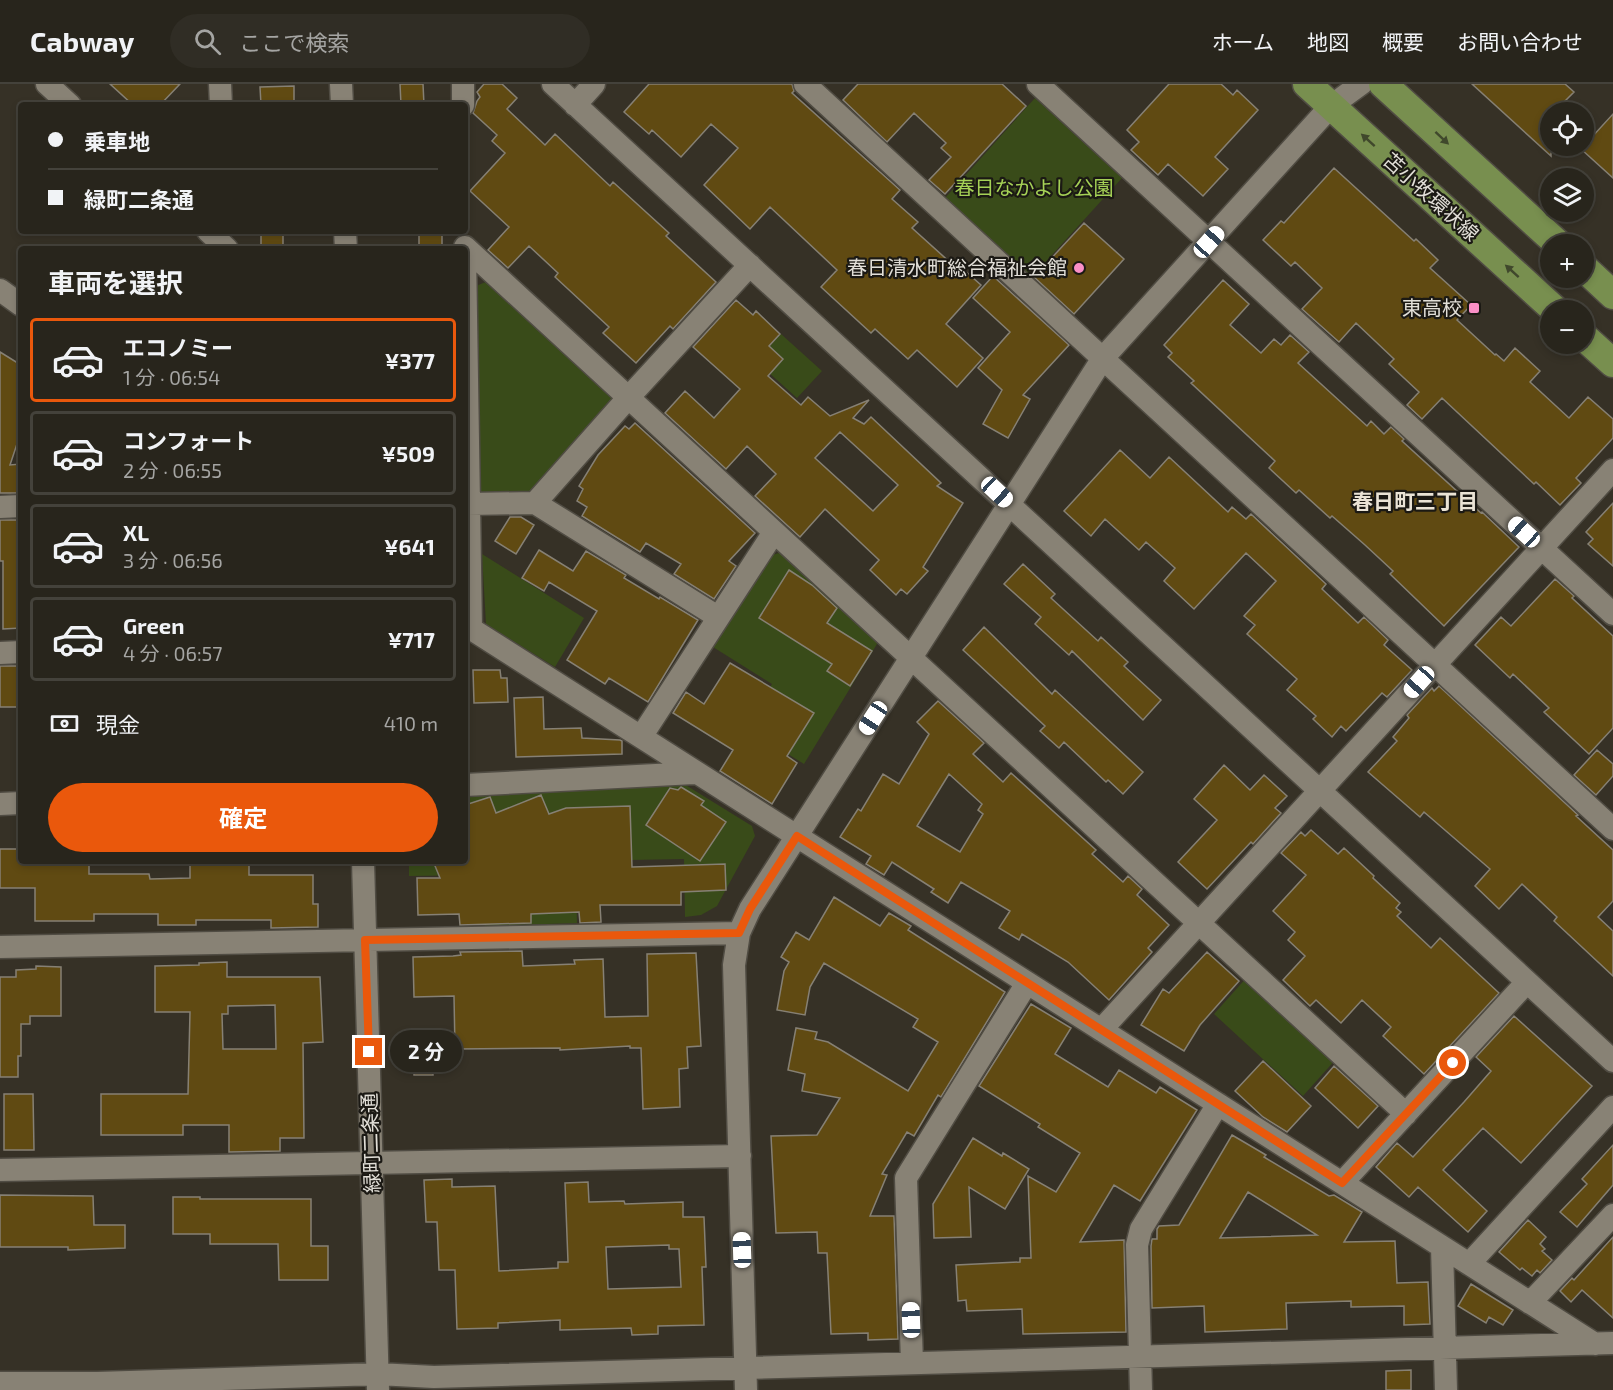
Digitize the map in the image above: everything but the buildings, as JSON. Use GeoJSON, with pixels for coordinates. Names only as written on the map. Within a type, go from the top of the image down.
{"type":"FeatureCollection","features":[{"type":"Feature","properties":{"kind":"main road","name":"苫小牧環状線"},"geometry":{"type":"LineString","coordinates":[[1307,84],[1544,300]]}},
{"type":"Feature","properties":{"kind":"main road"},"geometry":{"type":"LineString","coordinates":[[1383,84],[1547,234]]}},
{"type":"Feature","properties":{"kind":"main road"},"geometry":{"type":"LineString","coordinates":[[1594,277],[1613,295]]}},
{"type":"Feature","properties":{"kind":"main road"},"geometry":{"type":"LineString","coordinates":[[1594,346],[1613,363]]}},
{"type":"Feature","properties":{"kind":"street"},"geometry":{"type":"LineString","coordinates":[[47,84],[67,102]]}},
{"type":"Feature","properties":{"kind":"street"},"geometry":{"type":"LineString","coordinates":[[220,84],[221,102]]}},
{"type":"Feature","properties":{"kind":"street"},"geometry":{"type":"LineString","coordinates":[[341,84],[342,102]]}},
{"type":"Feature","properties":{"kind":"street"},"geometry":{"type":"LineString","coordinates":[[463,84],[463,102]]}},
{"type":"Feature","properties":{"kind":"street"},"geometry":{"type":"LineString","coordinates":[[553,84],[1613,1061]]}},
{"type":"Feature","properties":{"kind":"street"},"geometry":{"type":"LineString","coordinates":[[575,105],[594,84]]}},
{"type":"Feature","properties":{"kind":"street"},"geometry":{"type":"LineString","coordinates":[[805,84],[1613,829]]}},
{"type":"Feature","properties":{"kind":"street"},"geometry":{"type":"LineString","coordinates":[[1038,84],[1613,614]]}},
{"type":"Feature","properties":{"kind":"street"},"geometry":{"type":"LineString","coordinates":[[746,1379],[734,964],[739,933],[750,909],[1103,358],[1331,106],[1361,84]]}},
{"type":"Feature","properties":{"kind":"street"},"geometry":{"type":"LineString","coordinates":[[212,234],[226,243]]}},
{"type":"Feature","properties":{"kind":"street"},"geometry":{"type":"LineString","coordinates":[[468,248],[1406,1114]]}},
{"type":"Feature","properties":{"kind":"street"},"geometry":{"type":"LineString","coordinates":[[535,503],[750,265]]}},
{"type":"Feature","properties":{"kind":"street"},"geometry":{"type":"LineString","coordinates":[[0,290],[18,303]]}},
{"type":"Feature","properties":{"kind":"street"},"geometry":{"type":"LineString","coordinates":[[1101,1030],[1613,470]]}},
{"type":"Feature","properties":{"kind":"street"},"geometry":{"type":"LineString","coordinates":[[718,617],[535,503],[468,504],[468,627],[694,773],[797,836],[1530,1303],[1604,1344]]}},
{"type":"Feature","properties":{"kind":"street"},"geometry":{"type":"LineString","coordinates":[[0,507],[18,506]]}},
{"type":"Feature","properties":{"kind":"street"},"geometry":{"type":"LineString","coordinates":[[641,737],[774,532]]}},
{"type":"Feature","properties":{"kind":"street"},"geometry":{"type":"LineString","coordinates":[[0,653],[18,652]]}},
{"type":"Feature","properties":{"kind":"street"},"geometry":{"type":"LineString","coordinates":[[468,784],[694,773]]}},
{"type":"Feature","properties":{"kind":"street"},"geometry":{"type":"LineString","coordinates":[[0,804],[18,803]]}},
{"type":"Feature","properties":{"kind":"street","name":"緑町二条通"},"geometry":{"type":"LineString","coordinates":[[363,864],[378,1382]]}},
{"type":"Feature","properties":{"kind":"street"},"geometry":{"type":"LineString","coordinates":[[0,947],[739,933]]}},
{"type":"Feature","properties":{"kind":"street"},"geometry":{"type":"LineString","coordinates":[[1342,1183],[1527,982]]}},
{"type":"Feature","properties":{"kind":"street"},"geometry":{"type":"LineString","coordinates":[[912,1363],[906,1178],[1027,983]]}},
{"type":"Feature","properties":{"kind":"street"},"geometry":{"type":"LineString","coordinates":[[1141,1390],[1137,1245],[1141,1229],[1218,1104]]}},
{"type":"Feature","properties":{"kind":"street"},"geometry":{"type":"LineString","coordinates":[[1469,1264],[1613,1107]]}},
{"type":"Feature","properties":{"kind":"street"},"geometry":{"type":"LineString","coordinates":[[0,1170],[740,1156]]}},
{"type":"Feature","properties":{"kind":"street"},"geometry":{"type":"LineString","coordinates":[[1530,1303],[1613,1215]]}},
{"type":"Feature","properties":{"kind":"street"},"geometry":{"type":"LineString","coordinates":[[1442,1247],[1446,1390]]}},
{"type":"Feature","properties":{"kind":"street"},"geometry":{"type":"LineString","coordinates":[[0,1383],[94,1387],[378,1382],[434,1377],[746,1379],[912,1363],[1604,1344]]}},
{"type":"Feature","properties":{"kind":"green space","name":"春日なかよし公園"},"geometry":{"type":"Polygon","coordinates":[[[1035,98],[1122,178],[1032,277],[945,198],[1035,98]]]}},
{"type":"Feature","properties":{"kind":"green space"},"geometry":{"type":"Polygon","coordinates":[[[488,281],[620,401],[534,496],[480,499],[476,286],[488,281]]]}},
{"type":"Feature","properties":{"kind":"green space"},"geometry":{"type":"Polygon","coordinates":[[[781,334],[822,371],[797,398],[756,361],[781,334]]]}},
{"type":"Feature","properties":{"kind":"green space"},"geometry":{"type":"Polygon","coordinates":[[[482,554],[584,618],[555,667],[486,624],[482,554]]]}},
{"type":"Feature","properties":{"kind":"green space"},"geometry":{"type":"Polygon","coordinates":[[[785,554],[874,634],[877,644],[804,764],[746,728],[772,684],[713,647],[772,555],[785,554]]]}},
{"type":"Feature","properties":{"kind":"green space"},"geometry":{"type":"Polygon","coordinates":[[[684,784],[752,826],[755,836],[717,906],[701,915],[685,917],[684,859],[629,860],[575,857],[577,923],[485,926],[484,875],[409,876],[409,864],[468,864],[468,791],[684,784]]]}},
{"type":"Feature","properties":{"kind":"green space"},"geometry":{"type":"Polygon","coordinates":[[[1248,976],[1337,1058],[1303,1096],[1214,1014],[1248,976]]]}},
{"type":"Feature","properties":{"kind":"place","name":"春日清水町総合福祉会館"},"geometry":{"type":"Point","coordinates":[1079,268]}},
{"type":"Feature","properties":{"kind":"place","name":"東高校"},"geometry":{"type":"Point","coordinates":[1474,308]}},
{"type":"Feature","properties":{"kind":"district","name":"春日町三丁目"},"geometry":{"type":"Point","coordinates":[1415,502]}},
{"type":"Feature","properties":{"kind":"route"},"geometry":{"type":"LineString","coordinates":[[369,1052],[365,940],[739,933],[750,909],[797,836],[1342,1183],[1453,1063]]}}]}
